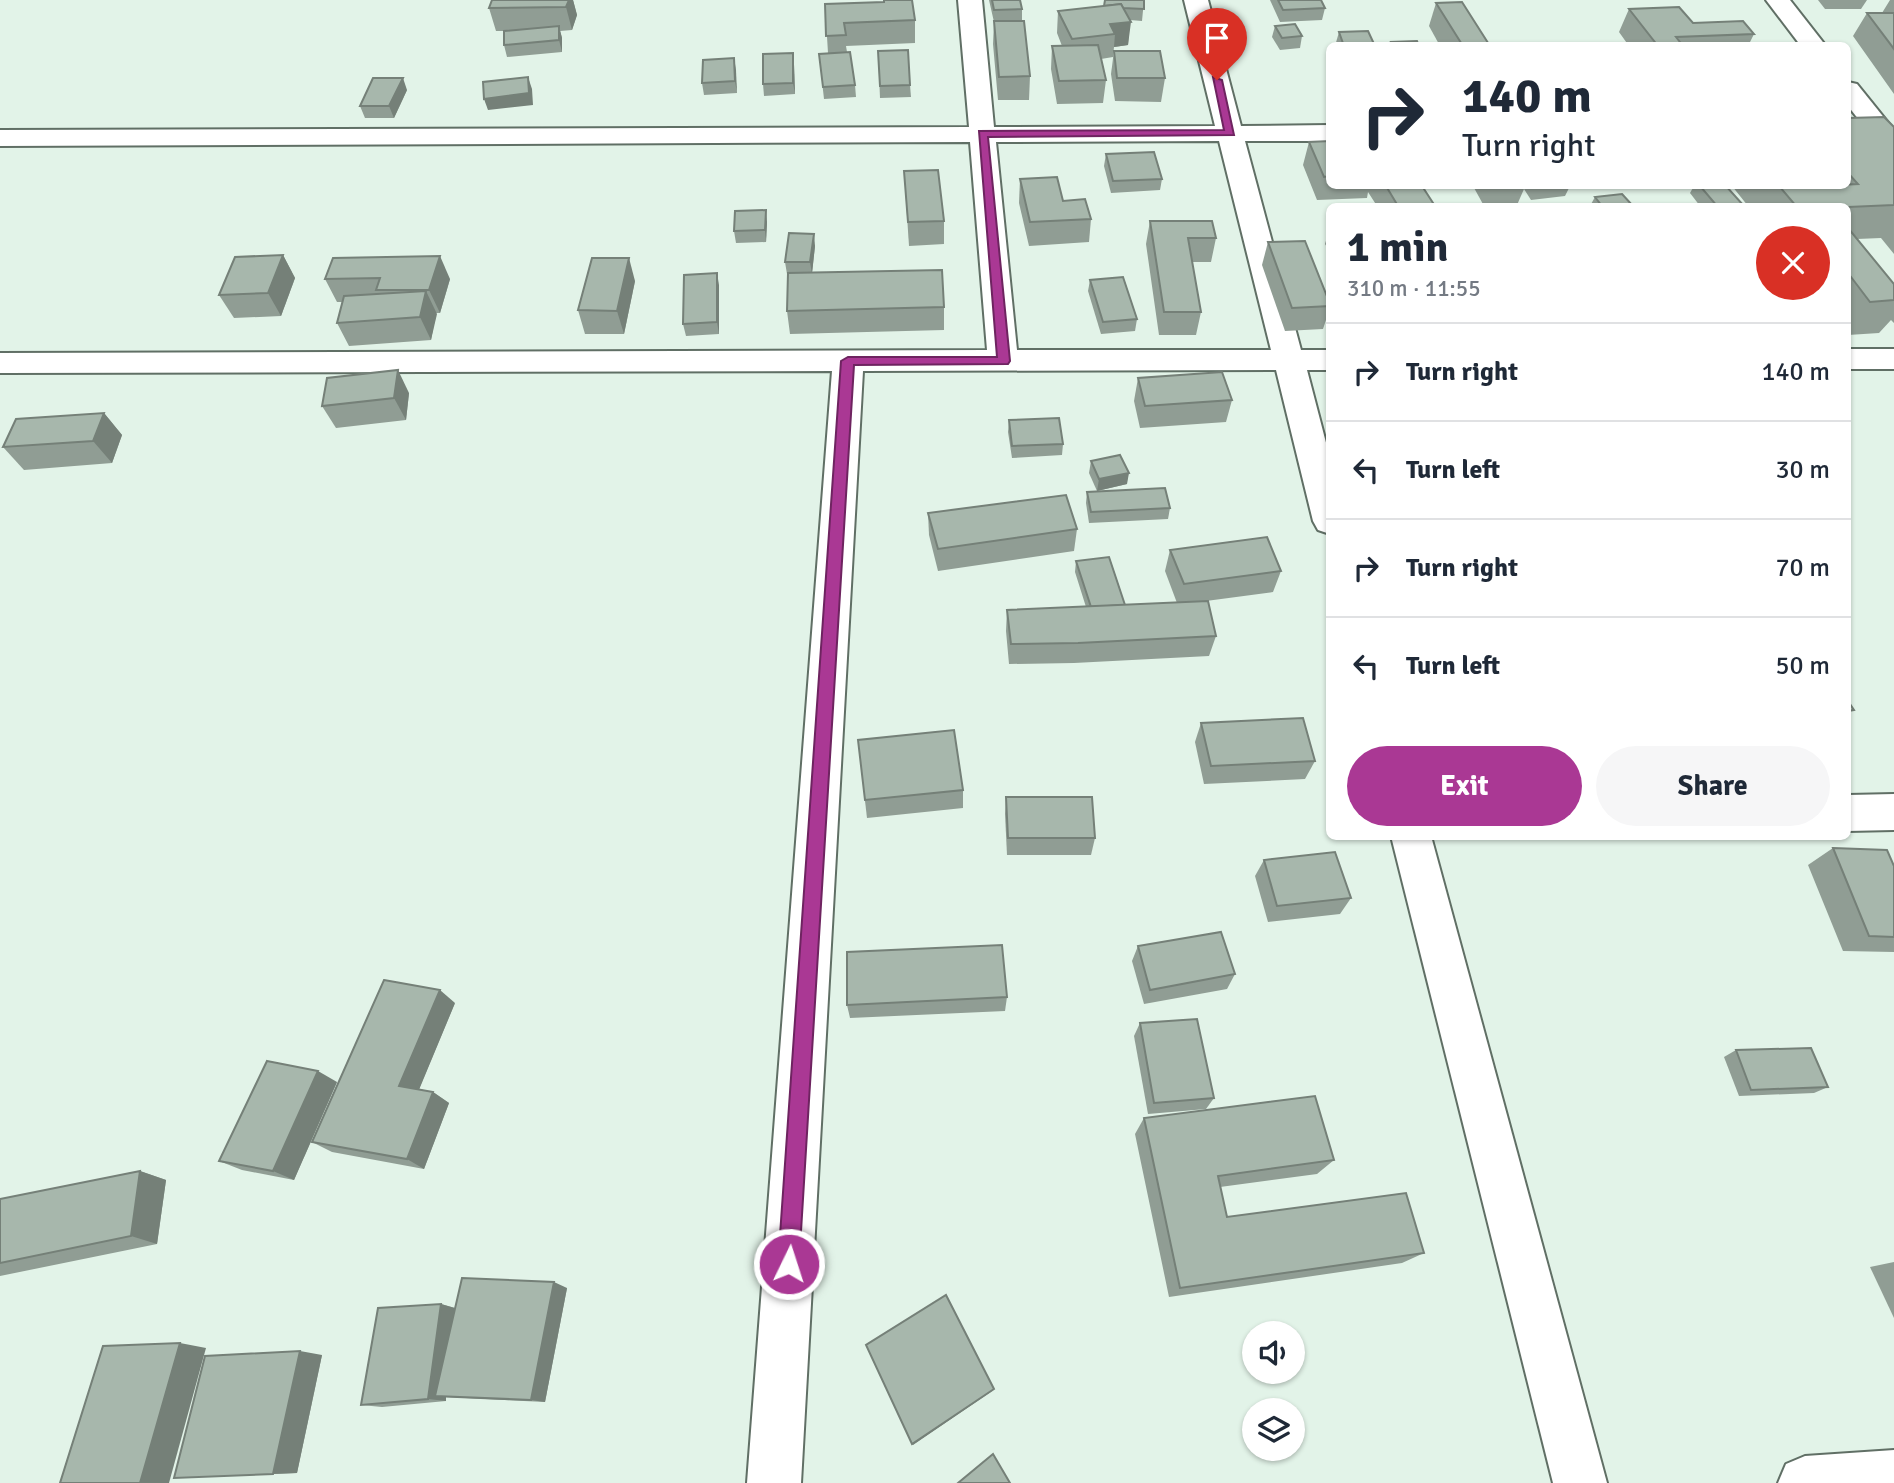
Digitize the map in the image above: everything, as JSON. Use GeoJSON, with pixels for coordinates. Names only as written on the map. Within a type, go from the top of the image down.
{"type":"FeatureCollection","features":[{"type":"Feature","properties":{"kind":"street"},"geometry":{"type":"LineString","coordinates":[[970,0],[1003,361]]}},
{"type":"Feature","properties":{"kind":"street"},"geometry":{"type":"LineString","coordinates":[[1196,0],[1326,505]]}},
{"type":"Feature","properties":{"kind":"street"},"geometry":{"type":"LineString","coordinates":[[1778,0],[1811,42]]}},
{"type":"Feature","properties":{"kind":"street"},"geometry":{"type":"LineString","coordinates":[[1851,92],[1890,137]]}},
{"type":"Feature","properties":{"kind":"street"},"geometry":{"type":"LineString","coordinates":[[1851,132],[1890,137]]}},
{"type":"Feature","properties":{"kind":"street"},"geometry":{"type":"LineString","coordinates":[[0,138],[1326,133]]}},
{"type":"Feature","properties":{"kind":"street"},"geometry":{"type":"LineString","coordinates":[[1851,359],[1894,359]]}},
{"type":"Feature","properties":{"kind":"street"},"geometry":{"type":"LineString","coordinates":[[0,363],[1326,360]]}},
{"type":"Feature","properties":{"kind":"street"},"geometry":{"type":"LineString","coordinates":[[774,1483],[848,361]]}},
{"type":"Feature","properties":{"kind":"street"},"geometry":{"type":"LineString","coordinates":[[1851,813],[1894,812]]}},
{"type":"Feature","properties":{"kind":"street"},"geometry":{"type":"LineString","coordinates":[[1412,840],[1580,1483]]}},
{"type":"Feature","properties":{"kind":"street"},"geometry":{"type":"LineString","coordinates":[[1805,1483],[1894,1478]]}},
{"type":"Feature","properties":{"kind":"building"},"geometry":{"type":"Polygon","coordinates":[[[492,0],[569,0],[566,7],[489,8],[492,0]]]}},
{"type":"Feature","properties":{"kind":"building"},"geometry":{"type":"Polygon","coordinates":[[[912,0],[915,20],[844,23],[846,35],[826,36],[825,4],[912,0]]]}},
{"type":"Feature","properties":{"kind":"building"},"geometry":{"type":"Polygon","coordinates":[[[992,0],[1020,0],[1022,9],[994,10],[992,0]]]}},
{"type":"Feature","properties":{"kind":"building"},"geometry":{"type":"Polygon","coordinates":[[[1105,0],[1144,0],[1144,9],[1123,8],[1121,4],[1104,6],[1105,0]]]}},
{"type":"Feature","properties":{"kind":"building"},"geometry":{"type":"Polygon","coordinates":[[[1278,0],[1321,0],[1325,8],[1283,10],[1278,0]]]}},
{"type":"Feature","properties":{"kind":"building"},"geometry":{"type":"Polygon","coordinates":[[[1462,2],[1487,42],[1460,42],[1436,3],[1462,2]]]}},
{"type":"Feature","properties":{"kind":"building"},"geometry":{"type":"Polygon","coordinates":[[[1121,4],[1131,22],[1110,24],[1115,34],[1072,39],[1058,11],[1121,4]]]}},
{"type":"Feature","properties":{"kind":"building"},"geometry":{"type":"Polygon","coordinates":[[[1679,7],[1693,23],[1743,21],[1754,34],[1676,37],[1680,42],[1655,42],[1629,9],[1679,7]]]}},
{"type":"Feature","properties":{"kind":"building"},"geometry":{"type":"Polygon","coordinates":[[[1867,13],[1894,13],[1894,49],[1867,13]]]}},
{"type":"Feature","properties":{"kind":"building"},"geometry":{"type":"Polygon","coordinates":[[[994,21],[1024,21],[1030,76],[999,77],[994,21]]]}},
{"type":"Feature","properties":{"kind":"building"},"geometry":{"type":"Polygon","coordinates":[[[1295,24],[1302,36],[1282,38],[1275,26],[1295,24]]]}},
{"type":"Feature","properties":{"kind":"building"},"geometry":{"type":"Polygon","coordinates":[[[559,26],[559,40],[504,45],[504,31],[559,26]]]}},
{"type":"Feature","properties":{"kind":"building"},"geometry":{"type":"Polygon","coordinates":[[[1368,31],[1373,42],[1343,42],[1339,32],[1368,31]]]}},
{"type":"Feature","properties":{"kind":"building"},"geometry":{"type":"Polygon","coordinates":[[[1098,45],[1106,80],[1059,81],[1052,46],[1098,45]]]}},
{"type":"Feature","properties":{"kind":"building"},"geometry":{"type":"Polygon","coordinates":[[[908,50],[910,85],[880,86],[878,51],[908,50]]]}},
{"type":"Feature","properties":{"kind":"building"},"geometry":{"type":"Polygon","coordinates":[[[1114,51],[1160,51],[1165,78],[1117,78],[1114,51]]]}},
{"type":"Feature","properties":{"kind":"building"},"geometry":{"type":"Polygon","coordinates":[[[850,52],[855,85],[823,87],[819,54],[850,52]]]}},
{"type":"Feature","properties":{"kind":"building"},"geometry":{"type":"Polygon","coordinates":[[[793,53],[793,83],[763,84],[763,54],[793,53]]]}},
{"type":"Feature","properties":{"kind":"building"},"geometry":{"type":"Polygon","coordinates":[[[734,58],[735,81],[702,83],[703,60],[734,58]]]}},
{"type":"Feature","properties":{"kind":"building"},"geometry":{"type":"Polygon","coordinates":[[[528,77],[529,93],[484,99],[483,82],[528,77]]]}},
{"type":"Feature","properties":{"kind":"building"},"geometry":{"type":"Polygon","coordinates":[[[373,78],[403,78],[389,106],[360,106],[373,78]]]}},
{"type":"Feature","properties":{"kind":"building"},"geometry":{"type":"Polygon","coordinates":[[[1884,117],[1894,127],[1894,205],[1851,207],[1851,203],[1793,203],[1782,189],[1851,189],[1851,184],[1858,184],[1851,176],[1851,118],[1884,117]]]}},
{"type":"Feature","properties":{"kind":"building"},"geometry":{"type":"Polygon","coordinates":[[[1326,141],[1326,177],[1324,177],[1309,142],[1326,141]]]}},
{"type":"Feature","properties":{"kind":"building"},"geometry":{"type":"Polygon","coordinates":[[[1154,152],[1162,179],[1113,181],[1106,154],[1154,152]]]}},
{"type":"Feature","properties":{"kind":"building"},"geometry":{"type":"Polygon","coordinates":[[[938,170],[944,221],[908,222],[904,171],[938,170]]]}},
{"type":"Feature","properties":{"kind":"building"},"geometry":{"type":"Polygon","coordinates":[[[1057,177],[1063,201],[1085,199],[1091,219],[1030,222],[1020,179],[1057,177]]]}},
{"type":"Feature","properties":{"kind":"building"},"geometry":{"type":"Polygon","coordinates":[[[1388,189],[1424,189],[1433,203],[1396,203],[1388,189]]]}},
{"type":"Feature","properties":{"kind":"building"},"geometry":{"type":"Polygon","coordinates":[[[1703,189],[1729,189],[1741,203],[1714,203],[1703,189]]]}},
{"type":"Feature","properties":{"kind":"building"},"geometry":{"type":"Polygon","coordinates":[[[1622,194],[1630,203],[1600,203],[1595,197],[1622,194]]]}},
{"type":"Feature","properties":{"kind":"building"},"geometry":{"type":"Polygon","coordinates":[[[766,210],[765,230],[734,231],[735,211],[766,210]]]}},
{"type":"Feature","properties":{"kind":"building"},"geometry":{"type":"Polygon","coordinates":[[[1150,221],[1212,221],[1216,238],[1188,238],[1201,312],[1164,312],[1150,221]]]}},
{"type":"Feature","properties":{"kind":"building"},"geometry":{"type":"Polygon","coordinates":[[[1851,232],[1894,284],[1894,300],[1870,302],[1851,277],[1851,232]]]}},
{"type":"Feature","properties":{"kind":"building"},"geometry":{"type":"Polygon","coordinates":[[[789,233],[814,234],[810,262],[785,262],[789,233]]]}},
{"type":"Feature","properties":{"kind":"building"},"geometry":{"type":"Polygon","coordinates":[[[1305,241],[1326,294],[1326,306],[1292,308],[1268,242],[1305,241]]]}},
{"type":"Feature","properties":{"kind":"building"},"geometry":{"type":"Polygon","coordinates":[[[283,255],[268,293],[219,295],[235,257],[283,255]]]}},
{"type":"Feature","properties":{"kind":"building"},"geometry":{"type":"Polygon","coordinates":[[[440,256],[429,290],[376,290],[380,278],[325,279],[333,258],[440,256]]]}},
{"type":"Feature","properties":{"kind":"building"},"geometry":{"type":"Polygon","coordinates":[[[592,258],[629,258],[617,311],[578,310],[592,258]]]}},
{"type":"Feature","properties":{"kind":"building"},"geometry":{"type":"Polygon","coordinates":[[[942,270],[944,307],[787,311],[788,273],[942,270]]]}},
{"type":"Feature","properties":{"kind":"building"},"geometry":{"type":"Polygon","coordinates":[[[717,273],[717,322],[683,324],[684,275],[717,273]]]}},
{"type":"Feature","properties":{"kind":"building"},"geometry":{"type":"Polygon","coordinates":[[[1123,277],[1137,319],[1103,322],[1090,280],[1123,277]]]}},
{"type":"Feature","properties":{"kind":"building"},"geometry":{"type":"Polygon","coordinates":[[[426,291],[420,317],[337,323],[344,296],[426,291]]]}},
{"type":"Feature","properties":{"kind":"building"},"geometry":{"type":"Polygon","coordinates":[[[398,370],[394,398],[322,406],[327,378],[398,370]]]}},
{"type":"Feature","properties":{"kind":"building"},"geometry":{"type":"Polygon","coordinates":[[[1222,372],[1232,400],[1145,406],[1138,378],[1222,372]]]}},
{"type":"Feature","properties":{"kind":"building"},"geometry":{"type":"Polygon","coordinates":[[[104,413],[93,441],[3,447],[16,419],[104,413]]]}},
{"type":"Feature","properties":{"kind":"building"},"geometry":{"type":"Polygon","coordinates":[[[1059,418],[1063,444],[1012,446],[1009,420],[1059,418]]]}},
{"type":"Feature","properties":{"kind":"building"},"geometry":{"type":"Polygon","coordinates":[[[1120,455],[1129,473],[1099,479],[1091,461],[1120,455]]]}},
{"type":"Feature","properties":{"kind":"building"},"geometry":{"type":"Polygon","coordinates":[[[1165,488],[1170,508],[1091,512],[1087,492],[1165,488]]]}},
{"type":"Feature","properties":{"kind":"building"},"geometry":{"type":"Polygon","coordinates":[[[1066,495],[1077,529],[938,549],[928,513],[1066,495]]]}},
{"type":"Feature","properties":{"kind":"building"},"geometry":{"type":"Polygon","coordinates":[[[1267,537],[1281,571],[1184,584],[1170,550],[1267,537]]]}},
{"type":"Feature","properties":{"kind":"building"},"geometry":{"type":"Polygon","coordinates":[[[1109,557],[1125,605],[1091,607],[1076,561],[1109,557]]]}},
{"type":"Feature","properties":{"kind":"building"},"geometry":{"type":"Polygon","coordinates":[[[1208,601],[1216,636],[1011,644],[1007,610],[1208,601]]]}},
{"type":"Feature","properties":{"kind":"building"},"geometry":{"type":"Polygon","coordinates":[[[1303,718],[1315,761],[1211,766],[1201,723],[1303,718]]]}},
{"type":"Feature","properties":{"kind":"building"},"geometry":{"type":"Polygon","coordinates":[[[954,730],[963,790],[865,800],[858,740],[954,730]]]}},
{"type":"Feature","properties":{"kind":"building"},"geometry":{"type":"Polygon","coordinates":[[[1006,797],[1092,797],[1095,838],[1008,838],[1006,797]]]}},
{"type":"Feature","properties":{"kind":"building"},"geometry":{"type":"Polygon","coordinates":[[[1833,848],[1887,850],[1894,866],[1894,937],[1869,936],[1833,848]]]}},
{"type":"Feature","properties":{"kind":"building"},"geometry":{"type":"Polygon","coordinates":[[[1335,852],[1351,898],[1277,906],[1264,860],[1335,852]]]}},
{"type":"Feature","properties":{"kind":"building"},"geometry":{"type":"Polygon","coordinates":[[[1221,932],[1235,974],[1150,990],[1138,946],[1221,932]]]}},
{"type":"Feature","properties":{"kind":"building"},"geometry":{"type":"Polygon","coordinates":[[[1002,945],[1007,997],[847,1005],[847,952],[1002,945]]]}},
{"type":"Feature","properties":{"kind":"building"},"geometry":{"type":"Polygon","coordinates":[[[384,980],[440,990],[399,1086],[433,1092],[407,1159],[312,1142],[384,980]]]}},
{"type":"Feature","properties":{"kind":"building"},"geometry":{"type":"Polygon","coordinates":[[[1197,1019],[1214,1098],[1154,1103],[1140,1023],[1197,1019]]]}},
{"type":"Feature","properties":{"kind":"building"},"geometry":{"type":"Polygon","coordinates":[[[1811,1048],[1828,1087],[1751,1090],[1736,1050],[1811,1048]]]}},
{"type":"Feature","properties":{"kind":"building"},"geometry":{"type":"Polygon","coordinates":[[[267,1061],[318,1071],[273,1171],[219,1161],[267,1061]]]}},
{"type":"Feature","properties":{"kind":"building"},"geometry":{"type":"Polygon","coordinates":[[[1315,1096],[1334,1160],[1218,1176],[1227,1217],[1406,1193],[1424,1253],[1180,1288],[1144,1118],[1315,1096]]]}},
{"type":"Feature","properties":{"kind":"building"},"geometry":{"type":"Polygon","coordinates":[[[140,1171],[131,1236],[0,1263],[0,1199],[140,1171]]]}},
{"type":"Feature","properties":{"kind":"building"},"geometry":{"type":"Polygon","coordinates":[[[462,1278],[554,1282],[531,1400],[435,1396],[462,1278]]]}},
{"type":"Feature","properties":{"kind":"building"},"geometry":{"type":"Polygon","coordinates":[[[946,1295],[994,1389],[912,1444],[866,1345],[946,1295]]]}},
{"type":"Feature","properties":{"kind":"building"},"geometry":{"type":"Polygon","coordinates":[[[441,1304],[428,1399],[361,1405],[378,1308],[441,1304]]]}},
{"type":"Feature","properties":{"kind":"building"},"geometry":{"type":"Polygon","coordinates":[[[180,1343],[140,1483],[60,1483],[103,1346],[180,1343]]]}},
{"type":"Feature","properties":{"kind":"building"},"geometry":{"type":"Polygon","coordinates":[[[300,1351],[273,1474],[174,1478],[205,1356],[300,1351]]]}},
{"type":"Feature","properties":{"kind":"building"},"geometry":{"type":"Polygon","coordinates":[[[993,1454],[1010,1483],[958,1483],[993,1454]]]}},
{"type":"Feature","properties":{"kind":"route"},"geometry":{"type":"LineString","coordinates":[[789,1264],[848,361],[1003,361],[982,134],[1230,133],[1217,80]]}}]}
